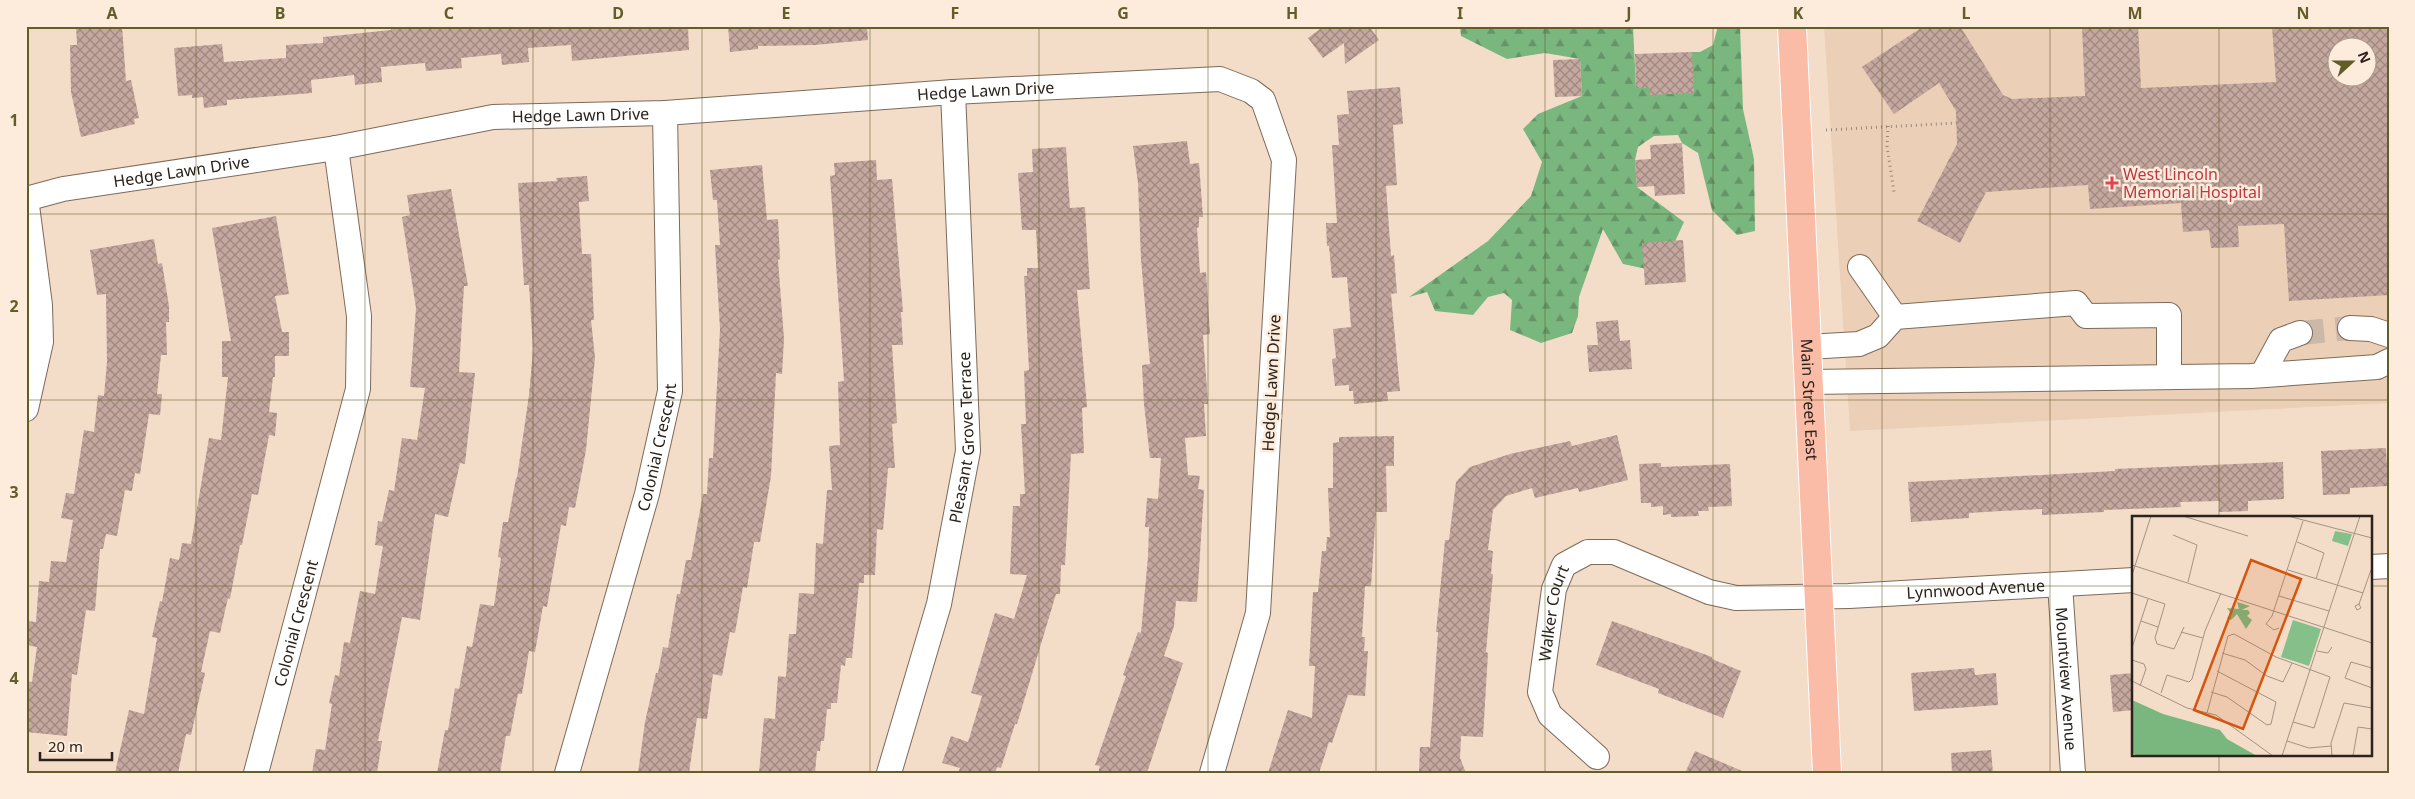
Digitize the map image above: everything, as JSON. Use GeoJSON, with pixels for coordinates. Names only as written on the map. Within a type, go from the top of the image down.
{"type":"FeatureCollection","features":[{"type":"Feature","properties":{"kind":"main road","name":"Main Street East"},"geometry":{"type":"LineString","coordinates":[[1792,26],[1827,773]]}},
{"type":"Feature","properties":{"kind":"street","name":"Hedge Lawn Drive"},"geometry":{"type":"LineString","coordinates":[[26,198],[64,189],[336,148],[493,117],[665,113],[953,92],[1220,80],[1251,90],[1263,100],[1266,106],[1284,160],[1258,612],[1212,773]]}},
{"type":"Feature","properties":{"kind":"street","name":"Pleasant Grove Terrace"},"geometry":{"type":"LineString","coordinates":[[888,773],[939,604],[968,451],[953,92]]}},
{"type":"Feature","properties":{"kind":"street","name":"Colonial Crescent"},"geometry":{"type":"LineString","coordinates":[[567,773],[647,494],[670,391],[665,113]]}},
{"type":"Feature","properties":{"kind":"street","name":"Colonial Crescent"},"geometry":{"type":"LineString","coordinates":[[256,773],[358,389],[359,316],[336,148]]}},
{"type":"Feature","properties":{"kind":"street"},"geometry":{"type":"LineString","coordinates":[[26,198],[40,305],[41,342],[26,409]]}},
{"type":"Feature","properties":{"kind":"street"},"geometry":{"type":"LineString","coordinates":[[1860,267],[1895,316]]}},
{"type":"Feature","properties":{"kind":"street"},"geometry":{"type":"LineString","coordinates":[[1807,347],[1859,344],[1878,336],[1895,316],[2076,303],[2086,316],[2168,315],[2170,377]]}},
{"type":"Feature","properties":{"kind":"street"},"geometry":{"type":"LineString","coordinates":[[2350,328],[2371,329],[2389,335]]}},
{"type":"Feature","properties":{"kind":"street"},"geometry":{"type":"LineString","coordinates":[[2262,375],[2280,340],[2300,332]]}},
{"type":"Feature","properties":{"kind":"street"},"geometry":{"type":"LineString","coordinates":[[1808,382],[1839,380],[1909,382],[2262,375],[2377,367],[2389,361]]}},
{"type":"Feature","properties":{"kind":"street","name":"Walker Court"},"geometry":{"type":"LineString","coordinates":[[1597,757],[1550,715],[1540,692],[1554,589],[1564,565],[1588,552],[1614,552],[1710,592],[1736,598],[1819,595]]}},
{"type":"Feature","properties":{"kind":"street"},"geometry":{"type":"LineString","coordinates":[[2372,567],[2389,566]]}},
{"type":"Feature","properties":{"kind":"street","name":"Lynnwood Avenue"},"geometry":{"type":"LineString","coordinates":[[1819,595],[1855,596],[2132,580]]}},
{"type":"Feature","properties":{"kind":"street","name":"Mountview Avenue"},"geometry":{"type":"LineString","coordinates":[[2060,585],[2073,773]]}},
{"type":"Feature","properties":{"kind":"path"},"geometry":{"type":"LineString","coordinates":[[1826,130],[1957,122]]}},
{"type":"Feature","properties":{"kind":"path"},"geometry":{"type":"LineString","coordinates":[[1888,126],[1887,146],[1894,192]]}},
{"type":"Feature","properties":{"kind":"shaded area","name":"West Lincoln Memorial Hospital"},"geometry":{"type":"Polygon","coordinates":[[[1824,26],[2389,26],[2389,403],[1850,431],[1824,26]]]}},
{"type":"Feature","properties":{"kind":"green space"},"geometry":{"type":"Polygon","coordinates":[[[1460,26],[1633,26],[1636,88],[1650,88],[1650,94],[1692,52],[1700,52],[1713,45],[1718,26],[1740,26],[1743,109],[1754,159],[1755,231],[1737,235],[1712,210],[1698,153],[1682,143],[1678,135],[1654,136],[1638,147],[1635,160],[1637,187],[1684,222],[1661,272],[1623,264],[1603,229],[1579,297],[1578,316],[1572,333],[1541,343],[1510,330],[1512,300],[1504,293],[1488,297],[1473,315],[1435,311],[1427,292],[1409,297],[1488,241],[1531,196],[1542,162],[1523,129],[1538,114],[1582,96],[1580,59],[1545,53],[1507,59],[1461,36],[1460,26]]]}},
{"type":"Feature","properties":{"kind":"building"},"geometry":{"type":"Polygon","coordinates":[[[76,26],[122,26],[126,81],[131,80],[139,118],[134,119],[135,124],[81,137],[71,92],[70,45],[77,45],[76,26]]]}},
{"type":"Feature","properties":{"kind":"building"},"geometry":{"type":"Polygon","coordinates":[[[391,26],[688,26],[689,50],[572,61],[571,45],[528,48],[529,62],[502,65],[501,54],[461,58],[462,68],[426,71],[425,63],[381,67],[382,82],[355,85],[354,75],[311,80],[312,93],[227,100],[227,105],[204,108],[203,97],[192,98],[192,95],[178,96],[174,48],[222,44],[224,62],[286,58],[286,45],[323,43],[323,37],[391,30],[391,26]]]}},
{"type":"Feature","properties":{"kind":"building"},"geometry":{"type":"Polygon","coordinates":[[[728,26],[867,26],[868,40],[815,45],[758,46],[758,49],[730,52],[728,26]]]}},
{"type":"Feature","properties":{"kind":"building"},"geometry":{"type":"Polygon","coordinates":[[[1324,26],[1369,26],[1379,40],[1345,64],[1344,43],[1323,58],[1308,38],[1324,26]]]}},
{"type":"Feature","properties":{"kind":"building"},"geometry":{"type":"Polygon","coordinates":[[[1924,26],[1960,26],[2003,95],[2012,99],[2085,96],[2082,26],[2138,26],[2141,88],[2276,82],[2272,26],[2389,26],[2389,295],[2289,301],[2284,224],[2238,226],[2239,247],[2211,248],[2209,230],[2183,232],[2181,203],[2090,209],[2088,185],[1986,192],[1960,243],[1917,221],[1957,144],[1956,111],[1939,83],[1894,114],[1862,67],[1924,26]]]}},
{"type":"Feature","properties":{"kind":"building"},"geometry":{"type":"Polygon","coordinates":[[[1692,52],[1694,93],[1650,95],[1650,88],[1636,88],[1635,54],[1692,52]]]}},
{"type":"Feature","properties":{"kind":"building"},"geometry":{"type":"Polygon","coordinates":[[[1580,59],[1582,96],[1555,97],[1553,60],[1580,59]]]}},
{"type":"Feature","properties":{"kind":"building"},"geometry":{"type":"Polygon","coordinates":[[[1400,87],[1403,124],[1393,125],[1397,185],[1386,186],[1391,256],[1394,255],[1397,293],[1391,294],[1400,391],[1387,392],[1388,401],[1354,404],[1353,391],[1349,391],[1349,385],[1335,386],[1332,359],[1336,358],[1333,329],[1351,327],[1347,277],[1332,278],[1329,246],[1327,246],[1326,223],[1337,223],[1332,145],[1339,145],[1337,115],[1349,114],[1347,91],[1400,87]]]}},
{"type":"Feature","properties":{"kind":"building"},"geometry":{"type":"Polygon","coordinates":[[[1187,141],[1190,164],[1199,163],[1203,217],[1199,217],[1199,227],[1197,228],[1200,273],[1206,272],[1210,334],[1203,335],[1208,404],[1204,404],[1206,436],[1185,438],[1188,475],[1200,476],[1198,489],[1204,490],[1197,602],[1176,601],[1174,626],[1164,656],[1183,663],[1147,773],[1098,773],[1100,766],[1095,765],[1126,676],[1123,675],[1138,632],[1141,633],[1148,557],[1149,527],[1145,527],[1147,498],[1158,499],[1161,458],[1150,458],[1144,404],[1142,365],[1150,364],[1141,259],[1138,183],[1133,146],[1187,141]]]}},
{"type":"Feature","properties":{"kind":"building"},"geometry":{"type":"Polygon","coordinates":[[[1682,143],[1685,194],[1655,196],[1654,186],[1637,187],[1635,160],[1651,159],[1650,145],[1682,143]]]}},
{"type":"Feature","properties":{"kind":"building"},"geometry":{"type":"Polygon","coordinates":[[[1066,147],[1070,208],[1085,207],[1090,289],[1077,290],[1087,407],[1082,408],[1084,453],[1071,454],[1065,565],[1061,565],[1060,594],[1056,594],[1017,724],[1015,724],[1001,768],[997,767],[995,773],[958,773],[960,768],[942,763],[951,736],[968,742],[982,696],[971,693],[995,613],[1014,619],[1027,575],[1010,574],[1013,506],[1020,506],[1020,494],[1025,494],[1021,424],[1026,424],[1024,371],[1029,370],[1024,276],[1027,276],[1027,268],[1038,268],[1036,230],[1022,230],[1018,173],[1033,172],[1032,149],[1066,147]]]}},
{"type":"Feature","properties":{"kind":"building"},"geometry":{"type":"Polygon","coordinates":[[[876,160],[877,180],[892,179],[903,312],[901,312],[903,345],[892,345],[897,423],[892,424],[895,468],[888,468],[883,530],[877,529],[875,575],[864,575],[864,583],[859,583],[852,658],[846,658],[845,666],[841,665],[837,703],[831,703],[831,709],[827,709],[824,741],[821,741],[820,751],[817,751],[815,773],[759,773],[764,718],[775,719],[778,676],[786,677],[789,634],[796,634],[799,593],[814,594],[816,543],[823,544],[827,490],[832,490],[829,446],[840,445],[838,382],[844,381],[830,176],[835,175],[834,163],[876,160]]]}},
{"type":"Feature","properties":{"kind":"building"},"geometry":{"type":"Polygon","coordinates":[[[762,165],[767,220],[778,219],[780,259],[778,260],[784,339],[782,374],[776,373],[771,476],[760,542],[754,542],[747,588],[743,587],[735,633],[730,632],[722,676],[713,674],[707,719],[697,718],[689,773],[638,773],[645,722],[656,673],[658,673],[663,647],[668,648],[677,594],[680,594],[686,560],[691,560],[703,494],[707,494],[709,458],[713,458],[720,329],[715,245],[720,245],[717,200],[713,200],[710,170],[762,165]]]}},
{"type":"Feature","properties":{"kind":"building"},"geometry":{"type":"Polygon","coordinates":[[[587,176],[589,201],[579,202],[582,254],[591,254],[594,320],[591,320],[595,358],[586,450],[575,508],[569,507],[566,526],[561,525],[547,607],[543,606],[535,652],[529,651],[522,694],[518,694],[510,736],[506,736],[500,773],[437,773],[445,730],[448,730],[455,688],[459,689],[467,646],[472,647],[480,604],[494,606],[501,558],[498,557],[503,522],[508,522],[517,478],[529,395],[533,349],[529,285],[524,285],[518,183],[557,181],[556,178],[587,176]]]}},
{"type":"Feature","properties":{"kind":"building"},"geometry":{"type":"Polygon","coordinates":[[[451,189],[468,286],[464,286],[459,372],[475,373],[465,464],[460,463],[448,517],[435,514],[420,620],[402,617],[378,741],[382,741],[377,773],[312,773],[316,749],[325,750],[332,704],[329,703],[335,675],[339,676],[344,642],[350,643],[360,591],[375,594],[383,546],[375,545],[378,521],[382,522],[389,490],[394,491],[402,438],[417,440],[425,388],[410,387],[416,308],[402,217],[410,215],[407,195],[451,189]]]}},
{"type":"Feature","properties":{"kind":"building"},"geometry":{"type":"Polygon","coordinates":[[[276,216],[289,294],[275,296],[282,332],[289,332],[289,356],[275,356],[275,377],[273,377],[269,412],[277,413],[275,436],[269,435],[258,495],[252,494],[230,599],[228,598],[220,633],[210,631],[201,672],[205,673],[191,735],[186,734],[178,773],[115,773],[129,710],[144,714],[157,638],[152,637],[160,601],[162,602],[170,558],[179,560],[182,543],[191,544],[209,438],[221,440],[228,377],[222,377],[222,341],[231,341],[212,228],[276,216]]]}},
{"type":"Feature","properties":{"kind":"building"},"geometry":{"type":"Polygon","coordinates":[[[154,239],[158,264],[162,263],[169,306],[169,322],[166,322],[167,355],[161,355],[157,394],[162,394],[160,415],[149,414],[140,474],[135,473],[132,491],[125,490],[117,536],[106,534],[103,549],[100,549],[95,611],[86,610],[77,675],[72,674],[67,736],[26,732],[26,681],[32,682],[37,647],[26,645],[28,621],[36,622],[39,581],[49,582],[51,561],[66,562],[73,520],[61,518],[66,493],[74,494],[84,430],[94,432],[98,395],[104,396],[107,362],[106,294],[97,295],[90,250],[154,239]]]}},
{"type":"Feature","properties":{"kind":"building"},"geometry":{"type":"Polygon","coordinates":[[[1683,240],[1686,282],[1645,285],[1642,243],[1683,240]]]}},
{"type":"Feature","properties":{"kind":"building"},"geometry":{"type":"Polygon","coordinates":[[[1618,320],[1620,341],[1630,340],[1632,369],[1589,372],[1587,345],[1598,345],[1596,322],[1618,320]]]}},
{"type":"Feature","properties":{"kind":"building"},"geometry":{"type":"Polygon","coordinates":[[[1617,435],[1628,480],[1579,492],[1578,488],[1535,498],[1532,488],[1506,496],[1493,510],[1488,550],[1493,551],[1491,574],[1493,574],[1486,652],[1488,653],[1483,737],[1461,736],[1460,758],[1466,773],[1419,773],[1420,747],[1430,747],[1438,632],[1436,632],[1445,540],[1449,540],[1456,482],[1470,467],[1510,454],[1570,441],[1572,446],[1617,435]]]}},
{"type":"Feature","properties":{"kind":"building"},"geometry":{"type":"Polygon","coordinates":[[[1394,436],[1394,466],[1386,466],[1387,512],[1376,512],[1371,586],[1365,586],[1362,637],[1365,637],[1364,651],[1368,651],[1365,696],[1348,695],[1332,743],[1329,742],[1319,773],[1268,773],[1288,710],[1312,718],[1315,666],[1309,666],[1313,592],[1318,592],[1322,551],[1326,551],[1327,537],[1330,537],[1328,488],[1333,488],[1333,443],[1339,442],[1339,437],[1394,436]]]}},
{"type":"Feature","properties":{"kind":"building"},"geometry":{"type":"Polygon","coordinates":[[[2386,448],[2388,486],[2350,488],[2350,494],[2323,495],[2321,451],[2386,448]]]}},
{"type":"Feature","properties":{"kind":"building"},"geometry":{"type":"Polygon","coordinates":[[[2283,462],[2284,499],[2248,501],[2248,511],[2219,512],[2219,501],[2180,502],[2181,507],[2042,515],[2042,509],[2001,511],[1969,513],[1969,518],[1911,522],[1908,482],[2115,471],[2115,469],[2283,462]]]}},
{"type":"Feature","properties":{"kind":"building"},"geometry":{"type":"Polygon","coordinates":[[[1661,463],[1661,467],[1730,464],[1732,506],[1708,507],[1709,511],[1698,511],[1699,516],[1671,517],[1671,514],[1663,515],[1663,506],[1651,507],[1651,503],[1641,503],[1639,464],[1661,463]]]}},
{"type":"Feature","properties":{"kind":"building"},"geometry":{"type":"Polygon","coordinates":[[[1612,621],[1712,657],[1712,659],[1741,671],[1723,718],[1658,693],[1659,689],[1596,665],[1612,621]]]}},
{"type":"Feature","properties":{"kind":"building"},"geometry":{"type":"Polygon","coordinates":[[[1974,668],[1975,675],[1996,673],[1998,705],[1914,711],[1911,673],[1974,668]]]}},
{"type":"Feature","properties":{"kind":"building"},"geometry":{"type":"Polygon","coordinates":[[[2132,673],[2132,710],[2113,712],[2110,675],[2132,673]]]}},
{"type":"Feature","properties":{"kind":"building"},"geometry":{"type":"Polygon","coordinates":[[[1991,750],[1993,773],[1952,773],[1951,753],[1991,750]]]}},
{"type":"Feature","properties":{"kind":"building"},"geometry":{"type":"Polygon","coordinates":[[[1695,751],[1747,773],[1685,773],[1695,751]]]}},
{"type":"Feature","properties":{"kind":"tunnel"},"geometry":{"type":"LineString","coordinates":[[2300,333],[2350,328]]}},
{"type":"Feature","properties":{"kind":"place","name":"West Lincoln Memorial Hospital"},"geometry":{"type":"Point","coordinates":[2112,183]}}]}
